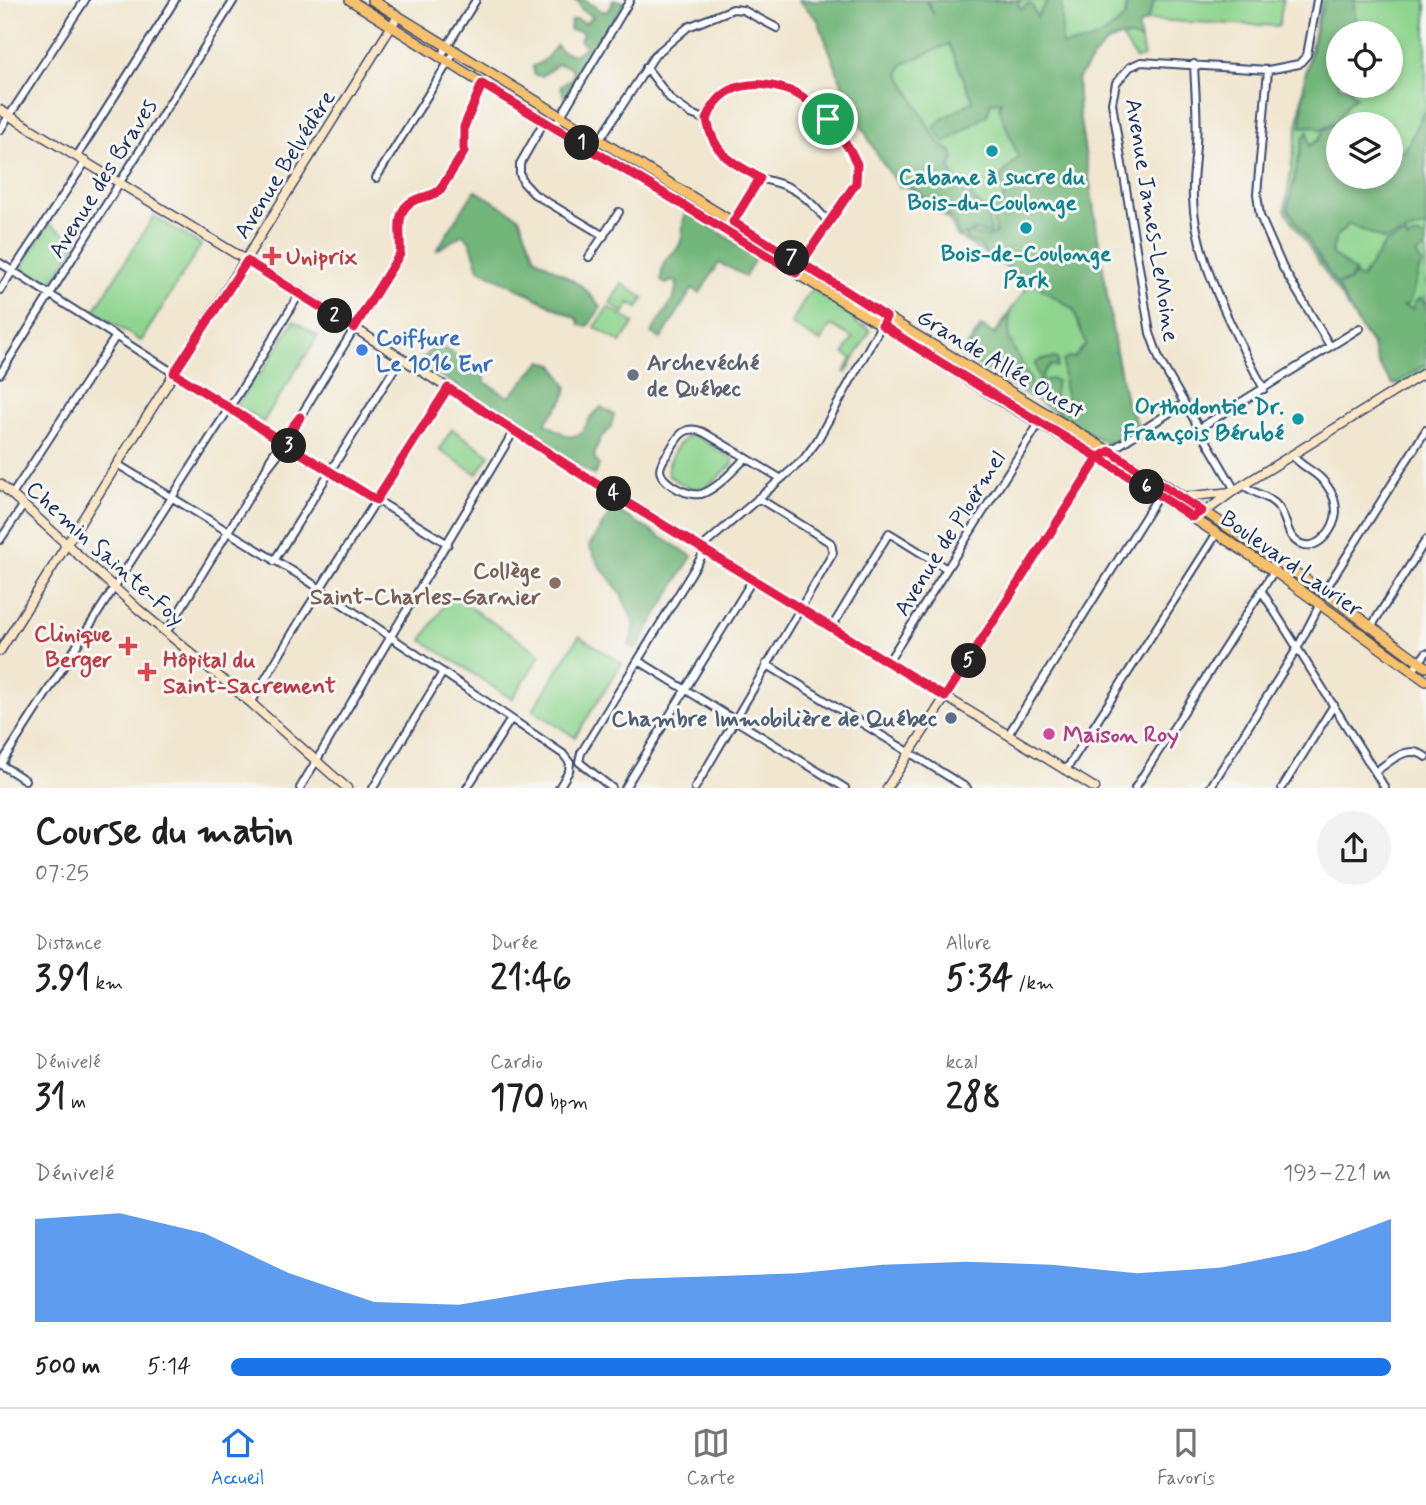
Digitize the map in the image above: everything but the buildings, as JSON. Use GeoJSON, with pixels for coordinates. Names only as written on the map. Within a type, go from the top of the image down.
{"type":"FeatureCollection","features":[{"type":"Feature","properties":{"kind":"main road","name":"Grande Allée Ouest"},"geometry":{"type":"LineString","coordinates":[[350,0],[482,84],[796,273],[1110,451]]}},
{"type":"Feature","properties":{"kind":"main road","name":"Grande Allée Ouest"},"geometry":{"type":"LineString","coordinates":[[372,0],[801,264],[884,321],[1099,457]]}},
{"type":"Feature","properties":{"kind":"main road","name":"Avenue Belvédère"},"geometry":{"type":"LineString","coordinates":[[0,651],[247,261],[398,16]]}},
{"type":"Feature","properties":{"kind":"main road"},"geometry":{"type":"LineString","coordinates":[[0,110],[300,293],[703,549],[1095,788]]}},
{"type":"Feature","properties":{"kind":"main road"},"geometry":{"type":"LineString","coordinates":[[675,199],[681,189]]}},
{"type":"Feature","properties":{"kind":"main road"},"geometry":{"type":"LineString","coordinates":[[1192,517],[1209,509],[1426,372]]}},
{"type":"Feature","properties":{"kind":"main road"},"geometry":{"type":"LineString","coordinates":[[887,788],[1099,457],[1110,451]]}},
{"type":"Feature","properties":{"kind":"main road","name":"Boulevard Laurier"},"geometry":{"type":"LineString","coordinates":[[1110,451],[1324,592],[1423,665]]}},
{"type":"Feature","properties":{"kind":"main road","name":"Boulevard Laurier"},"geometry":{"type":"LineString","coordinates":[[1099,457],[1274,571],[1426,681]]}},
{"type":"Feature","properties":{"kind":"main road","name":"Chemin Sainte-Foy"},"geometry":{"type":"LineString","coordinates":[[0,484],[113,588],[251,703],[347,788]]}},
{"type":"Feature","properties":{"kind":"main road"},"geometry":{"type":"LineString","coordinates":[[1182,497],[1237,489]]}},
{"type":"Feature","properties":{"kind":"street"},"geometry":{"type":"LineString","coordinates":[[0,130],[85,0]]}},
{"type":"Feature","properties":{"kind":"street"},"geometry":{"type":"LineString","coordinates":[[77,156],[175,0]]}},
{"type":"Feature","properties":{"kind":"street","name":"Avenue des Braves"},"geometry":{"type":"LineString","coordinates":[[0,374],[234,0]]}},
{"type":"Feature","properties":{"kind":"street"},"geometry":{"type":"LineString","coordinates":[[376,178],[452,48],[476,0]]}},
{"type":"Feature","properties":{"kind":"street"},"geometry":{"type":"LineString","coordinates":[[555,126],[631,0]]}},
{"type":"Feature","properties":{"kind":"street","name":"Avenue James-LeMoine"},"geometry":{"type":"LineString","coordinates":[[1237,489],[1183,404],[1160,361],[1150,333],[1112,103],[1116,83],[1121,76],[1141,62],[1268,70],[1294,65],[1307,55],[1317,0]]}},
{"type":"Feature","properties":{"kind":"street"},"geometry":{"type":"LineString","coordinates":[[593,150],[655,55],[688,27],[733,9],[743,10],[777,28]]}},
{"type":"Feature","properties":{"kind":"street"},"geometry":{"type":"LineString","coordinates":[[1194,64],[1197,142],[1192,198],[1197,229],[1213,283],[1264,389]]}},
{"type":"Feature","properties":{"kind":"street"},"geometry":{"type":"LineString","coordinates":[[646,67],[671,100],[691,114],[707,120]]}},
{"type":"Feature","properties":{"kind":"street"},"geometry":{"type":"LineString","coordinates":[[1268,70],[1256,194],[1260,216],[1283,268],[1330,346]]}},
{"type":"Feature","properties":{"kind":"street"},"geometry":{"type":"LineString","coordinates":[[796,273],[856,183],[857,164],[828,119],[813,104],[794,93],[761,83],[732,88],[717,101],[707,120],[716,147],[726,158],[760,178],[795,190],[829,223]]}},
{"type":"Feature","properties":{"kind":"street"},"geometry":{"type":"LineString","coordinates":[[166,633],[400,254],[402,241],[399,218],[406,206],[440,190],[464,152],[464,127],[482,84]]}},
{"type":"Feature","properties":{"kind":"street"},"geometry":{"type":"LineString","coordinates":[[545,120],[520,164],[523,182],[534,194],[604,236]]}},
{"type":"Feature","properties":{"kind":"street"},"geometry":{"type":"LineString","coordinates":[[0,290],[86,161]]}},
{"type":"Feature","properties":{"kind":"street"},"geometry":{"type":"LineString","coordinates":[[733,222],[760,178]]}},
{"type":"Feature","properties":{"kind":"street"},"geometry":{"type":"LineString","coordinates":[[589,257],[619,212]]}},
{"type":"Feature","properties":{"kind":"street"},"geometry":{"type":"LineString","coordinates":[[0,263],[448,544]]}},
{"type":"Feature","properties":{"kind":"street"},"geometry":{"type":"LineString","coordinates":[[25,780],[0,764],[300,293]]}},
{"type":"Feature","properties":{"kind":"street"},"geometry":{"type":"LineString","coordinates":[[612,788],[579,762],[581,753],[639,661],[703,549],[803,460],[817,441],[884,321]]}},
{"type":"Feature","properties":{"kind":"street"},"geometry":{"type":"LineString","coordinates":[[1198,429],[1360,328]]}},
{"type":"Feature","properties":{"kind":"street"},"geometry":{"type":"LineString","coordinates":[[12,495],[116,336]]}},
{"type":"Feature","properties":{"kind":"street"},"geometry":{"type":"LineString","coordinates":[[274,561],[401,358]]}},
{"type":"Feature","properties":{"kind":"street"},"geometry":{"type":"LineString","coordinates":[[251,703],[302,617],[448,388]]}},
{"type":"Feature","properties":{"kind":"street"},"geometry":{"type":"LineString","coordinates":[[1110,451],[1183,404]]}},
{"type":"Feature","properties":{"kind":"street","name":"Avenue de Ploërmel"},"geometry":{"type":"LineString","coordinates":[[888,662],[1040,422]]}},
{"type":"Feature","properties":{"kind":"street"},"geometry":{"type":"LineString","coordinates":[[746,458],[700,495],[687,494],[677,488],[662,477],[660,471],[678,435],[691,429],[703,432],[780,478]]}},
{"type":"Feature","properties":{"kind":"street"},"geometry":{"type":"LineString","coordinates":[[1324,592],[1426,430]]}},
{"type":"Feature","properties":{"kind":"street"},"geometry":{"type":"LineString","coordinates":[[300,788],[514,431]]}},
{"type":"Feature","properties":{"kind":"street"},"geometry":{"type":"LineString","coordinates":[[1237,489],[1270,499],[1279,508],[1288,531],[1298,542],[1307,545],[1320,542],[1332,526],[1336,514],[1333,495],[1323,480],[1292,456]]}},
{"type":"Feature","properties":{"kind":"street"},"geometry":{"type":"LineString","coordinates":[[117,464],[274,561],[563,754],[570,763],[569,771],[559,788]]}},
{"type":"Feature","properties":{"kind":"street"},"geometry":{"type":"LineString","coordinates":[[1008,735],[1159,495]]}},
{"type":"Feature","properties":{"kind":"street"},"geometry":{"type":"LineString","coordinates":[[695,788],[833,552],[831,543],[758,498]]}},
{"type":"Feature","properties":{"kind":"street"},"geometry":{"type":"LineString","coordinates":[[0,540],[23,506]]}},
{"type":"Feature","properties":{"kind":"street"},"geometry":{"type":"LineString","coordinates":[[832,627],[889,533],[947,569]]}},
{"type":"Feature","properties":{"kind":"street"},"geometry":{"type":"LineString","coordinates":[[1066,771],[1217,533]]}},
{"type":"Feature","properties":{"kind":"street"},"geometry":{"type":"LineString","coordinates":[[1371,627],[1426,540]]}},
{"type":"Feature","properties":{"kind":"street"},"geometry":{"type":"LineString","coordinates":[[1135,788],[1274,571]]}},
{"type":"Feature","properties":{"kind":"street"},"geometry":{"type":"LineString","coordinates":[[625,788],[753,579]]}},
{"type":"Feature","properties":{"kind":"street"},"geometry":{"type":"LineString","coordinates":[[1261,590],[1385,788]]}},
{"type":"Feature","properties":{"kind":"street"},"geometry":{"type":"LineString","coordinates":[[1210,788],[1298,647],[1320,604]]}},
{"type":"Feature","properties":{"kind":"street"},"geometry":{"type":"LineString","coordinates":[[1412,673],[1423,665],[1426,653]]}},
{"type":"Feature","properties":{"kind":"street"},"geometry":{"type":"LineString","coordinates":[[639,661],[845,788]]}},
{"type":"Feature","properties":{"kind":"street"},"geometry":{"type":"LineString","coordinates":[[766,664],[967,788]]}},
{"type":"Feature","properties":{"kind":"street"},"geometry":{"type":"LineString","coordinates":[[373,788],[443,672]]}},
{"type":"Feature","properties":{"kind":"street"},"geometry":{"type":"LineString","coordinates":[[1282,788],[1334,705]]}},
{"type":"Feature","properties":{"kind":"street"},"geometry":{"type":"LineString","coordinates":[[467,788],[511,719]]}},
{"type":"Feature","properties":{"kind":"street"},"geometry":{"type":"LineString","coordinates":[[1375,772],[1405,751],[1419,752],[1426,757]]}},
{"type":"Feature","properties":{"kind":"green space"},"geometry":{"type":"Polygon","coordinates":[[[573,0],[584,0],[604,12],[611,8],[613,0],[625,2],[564,97],[561,86],[571,79],[574,73],[571,67],[558,64],[542,76],[534,75],[533,66],[543,61],[557,45],[561,51],[574,55],[586,47],[580,40],[583,34],[570,30],[571,21],[577,19],[585,23],[593,17],[581,9],[578,1],[573,0]]]}},
{"type":"Feature","properties":{"kind":"green space","name":"Bois-de-Coulonge Park"},"geometry":{"type":"Polygon","coordinates":[[[798,0],[926,0],[934,15],[927,0],[1020,0],[1018,5],[1021,9],[1028,4],[1032,5],[1037,17],[1048,0],[1062,0],[1062,45],[1089,41],[1110,30],[1125,17],[1127,0],[1155,0],[1147,20],[1138,26],[1141,41],[1130,37],[1112,40],[1096,54],[1077,80],[1079,114],[1115,347],[1126,402],[1138,425],[1108,444],[1067,420],[1039,395],[1041,388],[1035,363],[1055,358],[1058,360],[1057,367],[1051,365],[1042,380],[1057,381],[1054,395],[1060,401],[1056,406],[1058,409],[1070,407],[1064,387],[1063,361],[1068,357],[1074,358],[1086,344],[1073,309],[985,252],[980,245],[965,240],[968,234],[959,237],[954,221],[908,184],[900,187],[879,158],[849,103],[818,20],[798,0]],[[949,44],[903,64],[899,73],[931,131],[942,146],[952,151],[954,160],[950,167],[958,187],[972,195],[986,210],[990,235],[976,230],[970,233],[989,238],[996,233],[991,209],[1002,207],[1004,192],[1000,177],[1018,157],[999,108],[1001,101],[991,102],[987,115],[945,143],[934,128],[942,119],[973,101],[949,44]]]}},
{"type":"Feature","properties":{"kind":"green space","name":"Bois-de-Coulonge Park"},"geometry":{"type":"Polygon","coordinates":[[[843,0],[1283,0],[1279,26],[1147,20],[1138,26],[1144,57],[1136,59],[1121,36],[1102,46],[1077,79],[1079,114],[1115,347],[1126,402],[1138,425],[1108,444],[961,355],[981,326],[994,334],[1030,283],[957,236],[950,221],[906,187],[907,170],[843,0]]]}},
{"type":"Feature","properties":{"kind":"green space"},"geometry":{"type":"Polygon","coordinates":[[[1321,0],[1426,0],[1426,371],[1399,387],[1285,210],[1305,77],[1321,0]]]}},
{"type":"Feature","properties":{"kind":"green space"},"geometry":{"type":"Polygon","coordinates":[[[1325,0],[1355,0],[1356,21],[1326,21],[1326,98],[1355,98],[1343,112],[1326,112],[1326,127],[1321,130],[1314,126],[1301,127],[1305,77],[1325,0]]]}},
{"type":"Feature","properties":{"kind":"green space"},"geometry":{"type":"Polygon","coordinates":[[[1426,112],[1426,226],[1384,240],[1349,224],[1337,236],[1331,253],[1355,272],[1348,281],[1336,284],[1288,209],[1303,138],[1308,131],[1309,146],[1318,140],[1326,129],[1326,189],[1403,189],[1403,152],[1426,112]]]}},
{"type":"Feature","properties":{"kind":"green space"},"geometry":{"type":"Polygon","coordinates":[[[475,190],[519,217],[535,257],[583,287],[601,307],[587,327],[579,324],[578,319],[479,269],[470,241],[463,234],[436,251],[475,190]]]}},
{"type":"Feature","properties":{"kind":"green space"},"geometry":{"type":"Polygon","coordinates":[[[687,212],[756,256],[745,277],[719,263],[700,293],[693,289],[691,291],[661,339],[651,333],[674,298],[677,283],[674,280],[666,284],[661,281],[662,271],[666,259],[681,241],[687,212]]]}},
{"type":"Feature","properties":{"kind":"green space"},"geometry":{"type":"Polygon","coordinates":[[[154,216],[201,245],[141,341],[94,311],[154,216]]]}},
{"type":"Feature","properties":{"kind":"green space"},"geometry":{"type":"Polygon","coordinates":[[[49,224],[78,242],[49,286],[21,268],[49,224]]]}},
{"type":"Feature","properties":{"kind":"green space"},"geometry":{"type":"Polygon","coordinates":[[[1406,235],[1407,240],[1415,235],[1426,238],[1426,248],[1416,254],[1422,264],[1412,294],[1408,304],[1403,306],[1413,309],[1414,303],[1420,298],[1426,304],[1426,364],[1394,385],[1380,366],[1373,344],[1337,285],[1348,282],[1355,275],[1361,279],[1385,243],[1406,235]]]}},
{"type":"Feature","properties":{"kind":"green space"},"geometry":{"type":"Polygon","coordinates":[[[622,284],[644,298],[638,308],[630,303],[624,313],[610,303],[622,284]]]}},
{"type":"Feature","properties":{"kind":"green space"},"geometry":{"type":"Polygon","coordinates":[[[814,290],[870,331],[846,373],[844,372],[852,359],[844,353],[853,338],[831,325],[820,342],[791,324],[809,292],[814,290]]]}},
{"type":"Feature","properties":{"kind":"green space"},"geometry":{"type":"Polygon","coordinates":[[[608,307],[634,323],[621,343],[595,327],[608,307]]]}},
{"type":"Feature","properties":{"kind":"green space"},"geometry":{"type":"Polygon","coordinates":[[[1010,314],[1009,339],[1031,381],[1030,390],[1020,390],[963,356],[983,327],[995,335],[1010,314]]]}},
{"type":"Feature","properties":{"kind":"green space"},"geometry":{"type":"Polygon","coordinates":[[[294,321],[318,336],[263,422],[237,405],[258,372],[261,374],[294,321]]]}},
{"type":"Feature","properties":{"kind":"green space"},"geometry":{"type":"Polygon","coordinates":[[[442,347],[485,372],[485,382],[509,397],[542,361],[554,365],[567,387],[564,399],[545,423],[569,437],[581,434],[590,418],[601,407],[614,415],[610,429],[600,438],[594,456],[599,466],[594,475],[420,362],[431,350],[442,347]]]}},
{"type":"Feature","properties":{"kind":"green space"},"geometry":{"type":"Polygon","coordinates":[[[452,429],[490,455],[477,474],[439,450],[452,429]]]}},
{"type":"Feature","properties":{"kind":"green space"},"geometry":{"type":"Polygon","coordinates":[[[690,435],[695,435],[733,459],[733,464],[702,488],[689,487],[668,475],[674,452],[690,435]]]}},
{"type":"Feature","properties":{"kind":"green space"},"geometry":{"type":"Polygon","coordinates":[[[612,510],[692,556],[636,649],[629,645],[635,625],[620,592],[599,565],[589,546],[612,510]]]}},
{"type":"Feature","properties":{"kind":"green space"},"geometry":{"type":"Polygon","coordinates":[[[1273,563],[1394,649],[1408,660],[1272,566],[1273,563]]]}},
{"type":"Feature","properties":{"kind":"green space"},"geometry":{"type":"Polygon","coordinates":[[[451,595],[541,654],[512,699],[422,640],[451,595]]]}},
{"type":"Feature","properties":{"kind":"green space"},"geometry":{"type":"Polygon","coordinates":[[[579,636],[622,663],[575,737],[533,710],[579,636]]]}},
{"type":"Feature","properties":{"kind":"place","name":"Cabane à sucre du Bois-du-Coulonge"},"geometry":{"type":"Point","coordinates":[992,151]}},
{"type":"Feature","properties":{"kind":"place","name":"Bois-de-Coulonge Park"},"geometry":{"type":"Point","coordinates":[1026,228]}},
{"type":"Feature","properties":{"kind":"place","name":"Uniprix"},"geometry":{"type":"Point","coordinates":[272,256]}},
{"type":"Feature","properties":{"kind":"place","name":"Coiffure Le 1016 Enr"},"geometry":{"type":"Point","coordinates":[362,350]}},
{"type":"Feature","properties":{"kind":"place","name":"Archevéché de Québec"},"geometry":{"type":"Point","coordinates":[633,375]}},
{"type":"Feature","properties":{"kind":"place","name":"Orthodontie Dr. François Bérubé"},"geometry":{"type":"Point","coordinates":[1298,419]}},
{"type":"Feature","properties":{"kind":"place","name":"Collège Saint-Charles-Garnier"},"geometry":{"type":"Point","coordinates":[555,583]}},
{"type":"Feature","properties":{"kind":"place","name":"Clinique Berger"},"geometry":{"type":"Point","coordinates":[128,646]}},
{"type":"Feature","properties":{"kind":"place","name":"Hôpital du Saint-Sacrement"},"geometry":{"type":"Point","coordinates":[147,672]}},
{"type":"Feature","properties":{"kind":"place","name":"Chambre Immobilière de Québec"},"geometry":{"type":"Point","coordinates":[951,718]}},
{"type":"Feature","properties":{"kind":"place","name":"Maison Roy"},"geometry":{"type":"Point","coordinates":[1049,734]}},
{"type":"Feature","properties":{"kind":"route"},"geometry":{"type":"LineString","coordinates":[[828,119],[813,104],[794,93],[761,83],[732,88],[717,101],[707,120],[716,147],[726,158],[760,178],[733,222],[801,264],[860,300],[886,317],[882,325],[1000,400],[1099,457],[1192,517],[1202,511],[1110,451],[1099,457],[945,697],[598,485],[448,388],[376,500],[286,444],[300,417],[281,441],[174,373],[247,261],[354,328],[400,254],[402,241],[399,218],[406,206],[440,190],[464,152],[464,127],[482,84],[796,273],[801,264],[804,259],[856,183],[857,164],[828,119]]}}]}
